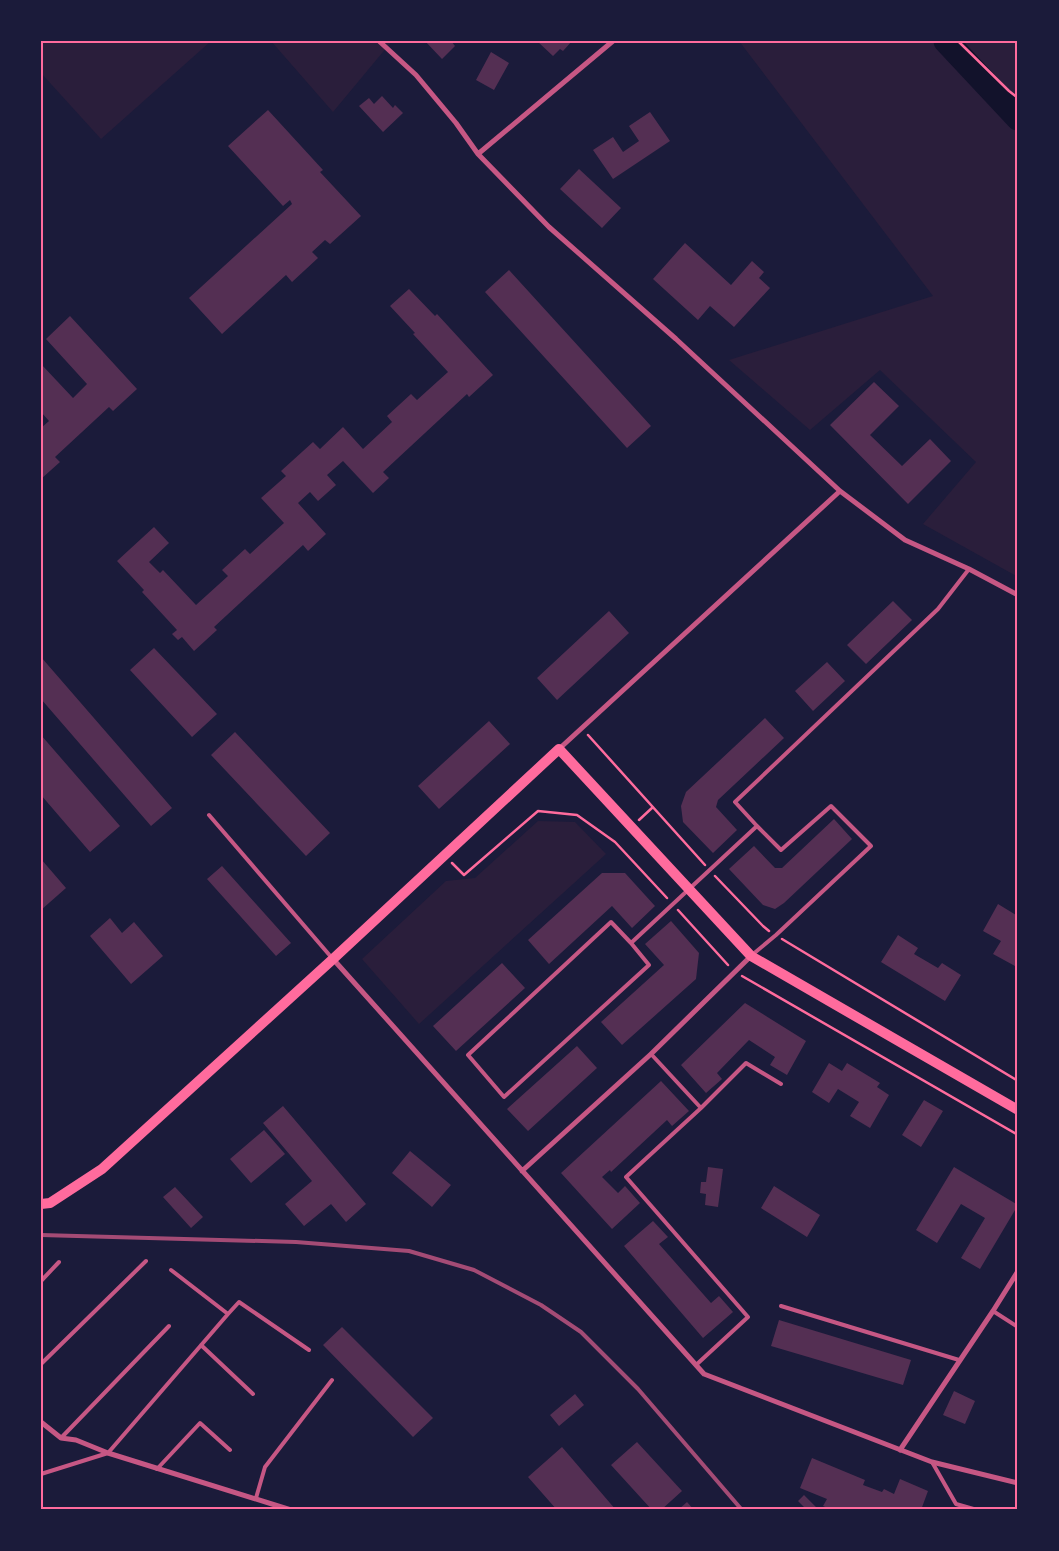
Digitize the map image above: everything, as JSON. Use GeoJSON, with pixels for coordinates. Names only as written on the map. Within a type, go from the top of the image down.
{"type":"FeatureCollection","features":[{"type":"Feature","properties":{"kind":"main road"},"geometry":{"type":"LineString","coordinates":[[41,1204],[50,1203],[102,1169],[333,959],[558,749],[751,956],[1018,1110]]}},
{"type":"Feature","properties":{"kind":"street"},"geometry":{"type":"LineString","coordinates":[[380,41],[416,75],[456,123],[478,154],[549,227],[676,339],[840,491],[905,540],[969,569],[1018,595]]}},
{"type":"Feature","properties":{"kind":"street"},"geometry":{"type":"LineString","coordinates":[[478,154],[613,41]]}},
{"type":"Feature","properties":{"kind":"street"},"geometry":{"type":"LineString","coordinates":[[558,749],[840,491]]}},
{"type":"Feature","properties":{"kind":"street"},"geometry":{"type":"LineString","coordinates":[[522,1171],[651,1054],[751,956]]}},
{"type":"Feature","properties":{"kind":"street"},"geometry":{"type":"LineString","coordinates":[[333,959],[704,1374],[932,1462],[1018,1483]]}},
{"type":"Feature","properties":{"kind":"street"},"geometry":{"type":"LineString","coordinates":[[900,1450],[1018,1271]]}},
{"type":"Feature","properties":{"kind":"street"},"geometry":{"type":"LineString","coordinates":[[41,1422],[62,1438],[76,1440],[157,1469],[291,1510]]}},
{"type":"Feature","properties":{"kind":"lane"},"geometry":{"type":"LineString","coordinates":[[751,956],[776,935],[870,846],[831,806],[781,850],[735,802],[938,609],[969,569]]}},
{"type":"Feature","properties":{"kind":"lane"},"geometry":{"type":"LineString","coordinates":[[209,815],[333,959]]}},
{"type":"Feature","properties":{"kind":"lane"},"geometry":{"type":"LineString","coordinates":[[632,942],[758,826]]}},
{"type":"Feature","properties":{"kind":"lane"},"geometry":{"type":"LineString","coordinates":[[611,922],[632,942],[649,965],[504,1097],[468,1055],[611,922]]}},
{"type":"Feature","properties":{"kind":"lane"},"geometry":{"type":"LineString","coordinates":[[651,1054],[701,1108]]}},
{"type":"Feature","properties":{"kind":"lane"},"geometry":{"type":"LineString","coordinates":[[696,1365],[748,1317],[626,1177],[701,1108],[746,1063],[781,1084]]}},
{"type":"Feature","properties":{"kind":"lane"},"geometry":{"type":"LineString","coordinates":[[41,1364],[146,1261]]}},
{"type":"Feature","properties":{"kind":"lane"},"geometry":{"type":"LineString","coordinates":[[41,1281],[59,1262]]}},
{"type":"Feature","properties":{"kind":"lane"},"geometry":{"type":"LineString","coordinates":[[171,1270],[228,1314]]}},
{"type":"Feature","properties":{"kind":"lane"},"geometry":{"type":"LineString","coordinates":[[41,1474],[108,1453],[239,1302],[309,1350]]}},
{"type":"Feature","properties":{"kind":"lane"},"geometry":{"type":"LineString","coordinates":[[781,1306],[959,1360]]}},
{"type":"Feature","properties":{"kind":"lane"},"geometry":{"type":"LineString","coordinates":[[993,1311],[1018,1327]]}},
{"type":"Feature","properties":{"kind":"lane"},"geometry":{"type":"LineString","coordinates":[[62,1438],[168,1326]]}},
{"type":"Feature","properties":{"kind":"lane"},"geometry":{"type":"LineString","coordinates":[[201,1345],[253,1394]]}},
{"type":"Feature","properties":{"kind":"lane"},"geometry":{"type":"LineString","coordinates":[[256,1498],[266,1467],[332,1380]]}},
{"type":"Feature","properties":{"kind":"lane"},"geometry":{"type":"LineString","coordinates":[[157,1469],[200,1423],[230,1450]]}},
{"type":"Feature","properties":{"kind":"lane"},"geometry":{"type":"LineString","coordinates":[[932,1462],[956,1504],[977,1510]]}},
{"type":"Feature","properties":{"kind":"lane"},"geometry":{"type":"LineString","coordinates":[[953,1510],[956,1504]]}},
{"type":"Feature","properties":{"kind":"path"},"geometry":{"type":"LineString","coordinates":[[958,41],[1018,98]]}},
{"type":"Feature","properties":{"kind":"path"},"geometry":{"type":"LineString","coordinates":[[444,855],[464,875],[538,811],[577,815],[615,842],[735,972],[1018,1135]]}},
{"type":"Feature","properties":{"kind":"shaded area"},"geometry":{"type":"Polygon","coordinates":[[[41,41],[211,41],[101,139],[41,73],[41,41]]]}},
{"type":"Feature","properties":{"kind":"shaded area"},"geometry":{"type":"Polygon","coordinates":[[[271,41],[392,41],[333,112],[271,41]]]}},
{"type":"Feature","properties":{"kind":"shaded area"},"geometry":{"type":"Polygon","coordinates":[[[739,41],[1018,41],[1018,577],[923,524],[976,462],[880,370],[810,430],[729,360],[933,296],[739,41]]]}},
{"type":"Feature","properties":{"kind":"shaded area"},"geometry":{"type":"Polygon","coordinates":[[[538,821],[575,822],[606,854],[419,1024],[362,959],[446,881],[475,878],[538,821]]]}},
{"type":"Feature","properties":{"kind":"building"},"geometry":{"type":"Polygon","coordinates":[[[425,41],[451,41],[455,46],[442,59],[425,41]]]}},
{"type":"Feature","properties":{"kind":"building"},"geometry":{"type":"Polygon","coordinates":[[[537,41],[572,41],[563,51],[560,49],[553,56],[537,41]]]}},
{"type":"Feature","properties":{"kind":"building"},"geometry":{"type":"Polygon","coordinates":[[[491,52],[509,63],[494,90],[476,80],[491,52]]]}},
{"type":"Feature","properties":{"kind":"building"},"geometry":{"type":"Polygon","coordinates":[[[382,96],[393,108],[395,105],[403,113],[383,132],[359,106],[369,98],[374,104],[382,96]]]}},
{"type":"Feature","properties":{"kind":"building"},"geometry":{"type":"Polygon","coordinates":[[[268,110],[323,170],[320,172],[361,216],[330,244],[325,240],[312,252],[318,258],[292,282],[286,275],[222,334],[189,298],[292,204],[290,200],[283,206],[228,146],[268,110]]]}},
{"type":"Feature","properties":{"kind":"building"},"geometry":{"type":"Polygon","coordinates":[[[650,112],[670,141],[613,179],[593,150],[613,137],[623,152],[639,141],[629,126],[650,112]]]}},
{"type":"Feature","properties":{"kind":"building"},"geometry":{"type":"Polygon","coordinates":[[[579,169],[621,208],[602,228],[560,189],[579,169]]]}},
{"type":"Feature","properties":{"kind":"building"},"geometry":{"type":"Polygon","coordinates":[[[685,243],[731,285],[752,261],[764,272],[759,278],[770,288],[734,327],[710,306],[698,320],[653,279],[685,243]]]}},
{"type":"Feature","properties":{"kind":"building"},"geometry":{"type":"Polygon","coordinates":[[[509,270],[651,426],[627,448],[485,292],[509,270]]]}},
{"type":"Feature","properties":{"kind":"building"},"geometry":{"type":"Polygon","coordinates":[[[409,289],[435,316],[437,314],[493,375],[469,397],[467,394],[383,472],[389,478],[373,493],[343,461],[327,475],[336,485],[318,501],[310,492],[298,503],[326,534],[308,551],[303,545],[214,627],[217,630],[194,651],[182,637],[178,640],[172,634],[177,630],[117,561],[154,527],[169,543],[149,562],[160,573],[163,570],[196,605],[228,576],[222,570],[245,549],[250,554],[284,523],[261,498],[286,476],[281,471],[313,442],[320,449],[343,427],[363,449],[392,422],[387,416],[411,394],[417,400],[448,372],[390,306],[409,289]]]}},
{"type":"Feature","properties":{"kind":"building"},"geometry":{"type":"Polygon","coordinates":[[[70,316],[137,389],[113,411],[109,407],[55,457],[60,462],[41,479],[41,428],[49,421],[41,412],[41,364],[73,398],[87,384],[46,339],[70,316]]]}},
{"type":"Feature","properties":{"kind":"building"},"geometry":{"type":"Polygon","coordinates":[[[874,382],[899,406],[870,435],[902,466],[930,439],[951,461],[908,504],[830,425],[874,382]]]}},
{"type":"Feature","properties":{"kind":"building"},"geometry":{"type":"Polygon","coordinates":[[[893,601],[912,620],[866,664],[847,645],[893,601]]]}},
{"type":"Feature","properties":{"kind":"building"},"geometry":{"type":"Polygon","coordinates":[[[609,611],[629,633],[557,700],[537,678],[609,611]]]}},
{"type":"Feature","properties":{"kind":"building"},"geometry":{"type":"Polygon","coordinates":[[[154,648],[217,714],[192,737],[130,670],[154,648]]]}},
{"type":"Feature","properties":{"kind":"building"},"geometry":{"type":"Polygon","coordinates":[[[41,657],[172,808],[151,826],[41,699],[41,657]]]}},
{"type":"Feature","properties":{"kind":"building"},"geometry":{"type":"Polygon","coordinates":[[[827,662],[845,681],[813,711],[795,691],[827,662]]]}},
{"type":"Feature","properties":{"kind":"building"},"geometry":{"type":"Polygon","coordinates":[[[765,718],[784,738],[718,800],[716,807],[737,830],[713,853],[683,822],[681,806],[686,792],[765,718]]]}},
{"type":"Feature","properties":{"kind":"building"},"geometry":{"type":"Polygon","coordinates":[[[489,721],[510,744],[439,809],[418,786],[489,721]]]}},
{"type":"Feature","properties":{"kind":"building"},"geometry":{"type":"Polygon","coordinates":[[[235,732],[330,833],[306,856],[211,755],[235,732]]]}},
{"type":"Feature","properties":{"kind":"building"},"geometry":{"type":"Polygon","coordinates":[[[41,735],[120,826],[90,852],[41,795],[41,735]]]}},
{"type":"Feature","properties":{"kind":"building"},"geometry":{"type":"Polygon","coordinates":[[[834,819],[852,839],[784,903],[775,909],[763,905],[729,869],[754,846],[775,868],[782,868],[834,819]]]}},
{"type":"Feature","properties":{"kind":"building"},"geometry":{"type":"Polygon","coordinates":[[[41,859],[66,888],[41,910],[41,859]]]}},
{"type":"Feature","properties":{"kind":"building"},"geometry":{"type":"Polygon","coordinates":[[[222,866],[291,943],[276,956],[207,879],[222,866]]]}},
{"type":"Feature","properties":{"kind":"building"},"geometry":{"type":"Polygon","coordinates":[[[602,873],[625,873],[655,906],[632,928],[612,906],[549,964],[528,940],[602,873]]]}},
{"type":"Feature","properties":{"kind":"building"},"geometry":{"type":"Polygon","coordinates":[[[998,904],[1016,915],[1018,912],[1018,962],[1015,966],[993,954],[1001,941],[983,931],[998,904]]]}},
{"type":"Feature","properties":{"kind":"building"},"geometry":{"type":"Polygon","coordinates":[[[110,918],[122,933],[134,922],[163,956],[131,984],[90,936],[110,918]]]}},
{"type":"Feature","properties":{"kind":"building"},"geometry":{"type":"Polygon","coordinates":[[[671,921],[699,953],[696,979],[622,1045],[601,1022],[664,965],[645,944],[671,921]]]}},
{"type":"Feature","properties":{"kind":"building"},"geometry":{"type":"Polygon","coordinates":[[[898,935],[918,948],[914,954],[938,968],[942,963],[961,975],[945,1001],[881,962],[898,935]]]}},
{"type":"Feature","properties":{"kind":"building"},"geometry":{"type":"Polygon","coordinates":[[[502,963],[525,988],[456,1051],[433,1026],[502,963]]]}},
{"type":"Feature","properties":{"kind":"building"},"geometry":{"type":"Polygon","coordinates":[[[745,1003],[806,1041],[787,1075],[770,1065],[775,1057],[749,1040],[717,1073],[722,1079],[706,1093],[681,1065],[745,1003]]]}},
{"type":"Feature","properties":{"kind":"building"},"geometry":{"type":"Polygon","coordinates":[[[577,1046],[597,1068],[528,1131],[507,1109],[577,1046]]]}},
{"type":"Feature","properties":{"kind":"building"},"geometry":{"type":"Polygon","coordinates":[[[829,1063],[842,1071],[847,1063],[880,1083],[877,1087],[889,1095],[870,1128],[850,1116],[859,1102],[838,1089],[829,1103],[812,1092],[829,1063]]]}},
{"type":"Feature","properties":{"kind":"building"},"geometry":{"type":"Polygon","coordinates":[[[661,1081],[689,1111],[672,1126],[667,1120],[611,1172],[610,1170],[602,1177],[618,1193],[625,1186],[640,1203],[612,1229],[561,1173],[661,1081]]]}},
{"type":"Feature","properties":{"kind":"building"},"geometry":{"type":"Polygon","coordinates":[[[924,1100],[943,1111],[921,1147],[902,1135],[924,1100]]]}},
{"type":"Feature","properties":{"kind":"building"},"geometry":{"type":"Polygon","coordinates":[[[283,1106],[366,1204],[346,1222],[331,1204],[304,1226],[285,1204],[312,1181],[263,1123],[283,1106]]]}},
{"type":"Feature","properties":{"kind":"building"},"geometry":{"type":"Polygon","coordinates":[[[264,1130],[285,1154],[251,1183],[230,1159],[264,1130]]]}},
{"type":"Feature","properties":{"kind":"building"},"geometry":{"type":"Polygon","coordinates":[[[410,1151],[451,1185],[432,1207],[392,1173],[410,1151]]]}},
{"type":"Feature","properties":{"kind":"building"},"geometry":{"type":"Polygon","coordinates":[[[708,1167],[723,1169],[718,1207],[705,1205],[706,1194],[700,1193],[701,1182],[706,1182],[708,1167]]]}},
{"type":"Feature","properties":{"kind":"building"},"geometry":{"type":"Polygon","coordinates":[[[954,1167],[1018,1205],[980,1269],[961,1258],[985,1218],[961,1204],[937,1243],[916,1230],[954,1167]]]}},
{"type":"Feature","properties":{"kind":"building"},"geometry":{"type":"Polygon","coordinates":[[[774,1186],[820,1215],[807,1237],[761,1208],[774,1186]]]}},
{"type":"Feature","properties":{"kind":"building"},"geometry":{"type":"Polygon","coordinates":[[[175,1187],[203,1217],[191,1228],[163,1197],[175,1187]]]}},
{"type":"Feature","properties":{"kind":"building"},"geometry":{"type":"Polygon","coordinates":[[[653,1221],[668,1237],[659,1244],[711,1303],[719,1296],[733,1312],[703,1338],[624,1246],[653,1221]]]}},
{"type":"Feature","properties":{"kind":"building"},"geometry":{"type":"Polygon","coordinates":[[[779,1320],[911,1360],[903,1385],[771,1346],[779,1320]]]}},
{"type":"Feature","properties":{"kind":"building"},"geometry":{"type":"Polygon","coordinates":[[[342,1327],[433,1418],[413,1437],[323,1345],[342,1327]]]}},
{"type":"Feature","properties":{"kind":"building"},"geometry":{"type":"Polygon","coordinates":[[[954,1391],[975,1401],[965,1424],[943,1415],[954,1391]]]}},
{"type":"Feature","properties":{"kind":"building"},"geometry":{"type":"Polygon","coordinates":[[[575,1394],[584,1405],[559,1426],[550,1415],[575,1394]]]}},
{"type":"Feature","properties":{"kind":"building"},"geometry":{"type":"Polygon","coordinates":[[[637,1442],[682,1491],[661,1510],[652,1510],[611,1465],[637,1442]]]}},
{"type":"Feature","properties":{"kind":"building"},"geometry":{"type":"Polygon","coordinates":[[[562,1447],[616,1510],[557,1510],[528,1477],[562,1447]]]}},
{"type":"Feature","properties":{"kind":"building"},"geometry":{"type":"Polygon","coordinates":[[[812,1458],[865,1480],[863,1485],[882,1492],[884,1489],[894,1494],[900,1479],[928,1491],[921,1510],[832,1510],[823,1506],[827,1499],[800,1488],[812,1458]]]}},
{"type":"Feature","properties":{"kind":"building"},"geometry":{"type":"Polygon","coordinates":[[[804,1495],[817,1508],[815,1510],[807,1510],[798,1501],[804,1495]]]}},
{"type":"Feature","properties":{"kind":"building"},"geometry":{"type":"Polygon","coordinates":[[[687,1502],[694,1510],[678,1510],[687,1502]]]}},
{"type":"Feature","properties":{"kind":"waterway"},"geometry":{"type":"LineString","coordinates":[[946,41],[1018,118]]}},
{"type":"Feature","properties":{"kind":"railway"},"geometry":{"type":"LineString","coordinates":[[41,1235],[296,1242],[409,1251],[474,1270],[541,1305],[581,1332],[638,1389],[742,1510]]}}]}
